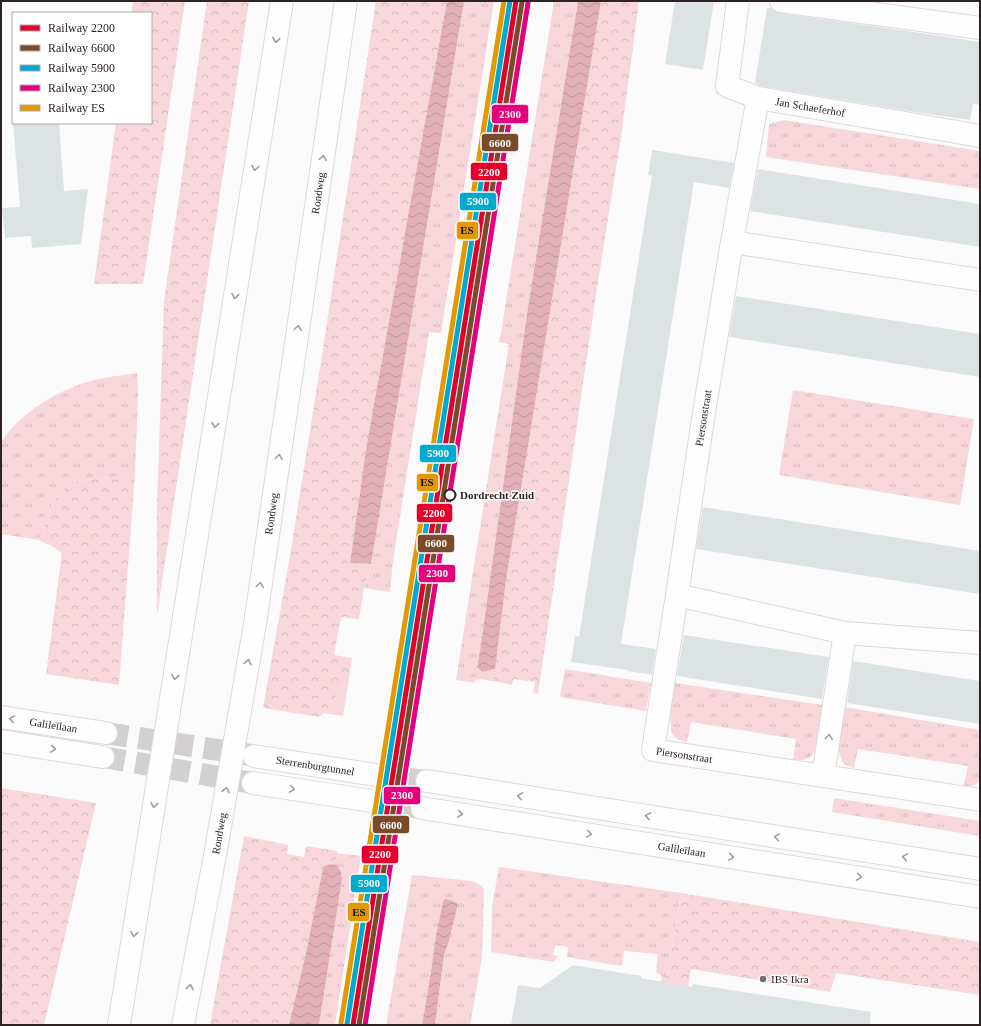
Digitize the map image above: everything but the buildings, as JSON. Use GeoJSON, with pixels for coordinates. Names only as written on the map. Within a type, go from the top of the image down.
{"type":"FeatureCollection","features":[{"type":"Feature","properties":{"kind":"main road"},"geometry":{"type":"LineString","coordinates":[[119,1025],[282,1]]}},
{"type":"Feature","properties":{"kind":"main road","name":"Rondweg"},"geometry":{"type":"LineString","coordinates":[[183,1025],[216,850],[255,624],[346,1]]}},
{"type":"Feature","properties":{"kind":"main road","name":"Jan Schaeferhof"},"geometry":{"type":"LineString","coordinates":[[738,1],[727,86],[758,98],[980,136]]}},
{"type":"Feature","properties":{"kind":"main road"},"geometry":{"type":"LineString","coordinates":[[781,1],[980,28]]}},
{"type":"Feature","properties":{"kind":"main road","name":"Piersonstraat"},"geometry":{"type":"LineString","coordinates":[[758,98],[732,242],[703,419],[678,594],[653,750],[980,800]]}},
{"type":"Feature","properties":{"kind":"main road"},"geometry":{"type":"LineString","coordinates":[[732,242],[980,280]]}},
{"type":"Feature","properties":{"kind":"main road"},"geometry":{"type":"LineString","coordinates":[[678,594],[845,633],[980,643]]}},
{"type":"Feature","properties":{"kind":"main road"},"geometry":{"type":"LineString","coordinates":[[823,776],[845,633]]}},
{"type":"Feature","properties":{"kind":"main road","name":"Galileïlaan"},"geometry":{"type":"LineString","coordinates":[[1,717],[106,733]]}},
{"type":"Feature","properties":{"kind":"main road"},"geometry":{"type":"LineString","coordinates":[[1,741],[103,757]]}},
{"type":"Feature","properties":{"kind":"main road","name":"Sterrenburgtunnel"},"geometry":{"type":"LineString","coordinates":[[254,756],[376,775]]}},
{"type":"Feature","properties":{"kind":"main road"},"geometry":{"type":"LineString","coordinates":[[427,781],[980,869]]}},
{"type":"Feature","properties":{"kind":"main road"},"geometry":{"type":"LineString","coordinates":[[253,784],[372,801]]}},
{"type":"Feature","properties":{"kind":"main road","name":"Galileïlaan"},"geometry":{"type":"LineString","coordinates":[[422,808],[980,897]]}},
{"type":"Feature","properties":{"kind":"green space"},"geometry":{"type":"Polygon","coordinates":[[[133,1],[185,1],[143,284],[94,284],[116,124],[152,124],[152,12],[131,12],[133,1]]]}},
{"type":"Feature","properties":{"kind":"green space"},"geometry":{"type":"Polygon","coordinates":[[[207,1],[249,1],[157,615],[157,505],[164,301],[207,1]]]}},
{"type":"Feature","properties":{"kind":"green space"},"geometry":{"type":"Polygon","coordinates":[[[376,1],[447,1],[367,443],[350,563],[371,564],[364,588],[359,619],[341,617],[334,655],[352,658],[349,679],[325,712],[319,717],[263,708],[290,556],[376,1]]]}},
{"type":"Feature","properties":{"kind":"green space"},"geometry":{"type":"Polygon","coordinates":[[[464,1],[494,1],[441,333],[429,332],[393,561],[390,592],[364,588],[371,564],[464,1]]]}},
{"type":"Feature","properties":{"kind":"green space"},"geometry":{"type":"Polygon","coordinates":[[[554,1],[578,1],[528,307],[477,667],[482,672],[495,669],[493,681],[480,679],[475,680],[475,683],[456,680],[509,344],[499,342],[554,1]]]}},
{"type":"Feature","properties":{"kind":"green space"},"geometry":{"type":"Polygon","coordinates":[[[601,1],[639,1],[622,130],[595,301],[538,694],[533,693],[535,682],[513,679],[512,685],[493,681],[506,580],[601,1]]]}},
{"type":"Feature","properties":{"kind":"green space"},"geometry":{"type":"Polygon","coordinates":[[[784,120],[980,151],[980,189],[766,157],[769,124],[784,120]]]}},
{"type":"Feature","properties":{"kind":"green space"},"geometry":{"type":"Polygon","coordinates":[[[137,373],[138,394],[135,474],[71,482],[53,501],[39,540],[1,534],[1,442],[10,431],[30,411],[67,390],[94,380],[137,373]]]}},
{"type":"Feature","properties":{"kind":"green space"},"geometry":{"type":"Polygon","coordinates":[[[793,390],[974,419],[960,505],[779,475],[793,390]]]}},
{"type":"Feature","properties":{"kind":"green space"},"geometry":{"type":"Polygon","coordinates":[[[135,474],[119,685],[46,674],[62,553],[54,547],[39,540],[53,501],[71,482],[135,474]]]}},
{"type":"Feature","properties":{"kind":"green space"},"geometry":{"type":"Polygon","coordinates":[[[565,669],[651,683],[646,711],[560,697],[565,669]]]}},
{"type":"Feature","properties":{"kind":"green space"},"geometry":{"type":"Polygon","coordinates":[[[349,679],[343,716],[323,713],[325,712],[349,679]]]}},
{"type":"Feature","properties":{"kind":"green space"},"geometry":{"type":"Polygon","coordinates":[[[675,683],[823,705],[816,750],[809,758],[793,760],[796,739],[691,722],[687,743],[677,739],[671,732],[670,713],[675,683]]]}},
{"type":"Feature","properties":{"kind":"green space"},"geometry":{"type":"Polygon","coordinates":[[[844,707],[980,730],[980,781],[970,787],[963,788],[968,766],[858,749],[854,768],[844,764],[838,743],[844,707]]]}},
{"type":"Feature","properties":{"kind":"green space"},"geometry":{"type":"Polygon","coordinates":[[[1,788],[96,803],[44,1025],[1,1025],[1,1002],[9,950],[1,938],[1,788]]]}},
{"type":"Feature","properties":{"kind":"green space"},"geometry":{"type":"Polygon","coordinates":[[[834,798],[980,821],[980,836],[832,812],[834,798]]]}},
{"type":"Feature","properties":{"kind":"green space"},"geometry":{"type":"Polygon","coordinates":[[[244,836],[288,845],[287,854],[304,857],[306,846],[337,851],[335,865],[325,866],[321,878],[306,953],[289,1025],[210,1025],[244,836]]]}},
{"type":"Feature","properties":{"kind":"green space"},"geometry":{"type":"Polygon","coordinates":[[[336,853],[361,856],[335,1025],[319,1025],[342,879],[341,872],[337,865],[334,865],[336,853]]]}},
{"type":"Feature","properties":{"kind":"green space"},"geometry":{"type":"Polygon","coordinates":[[[499,867],[681,893],[659,1025],[654,1025],[662,976],[656,972],[658,954],[624,951],[622,966],[567,957],[568,947],[555,945],[553,955],[560,956],[557,957],[554,962],[491,952],[492,907],[499,867]]]}},
{"type":"Feature","properties":{"kind":"green space"},"geometry":{"type":"Polygon","coordinates":[[[412,875],[472,881],[479,884],[484,889],[482,957],[470,1025],[435,1025],[444,955],[458,905],[443,902],[436,935],[422,1025],[386,1025],[412,875]]]}},
{"type":"Feature","properties":{"kind":"green space"},"geometry":{"type":"Polygon","coordinates":[[[681,893],[980,942],[980,995],[836,973],[830,992],[691,969],[682,1025],[659,1025],[681,893]]]}},
{"type":"Feature","properties":{"kind":"green space"},"geometry":{"type":"Polygon","coordinates":[[[1,938],[9,950],[1,1002],[1,938]]]}},
{"type":"Feature","properties":{"kind":"water"},"geometry":{"type":"Polygon","coordinates":[[[447,1],[464,1],[371,564],[350,563],[367,443],[447,1]]]}},
{"type":"Feature","properties":{"kind":"water"},"geometry":{"type":"Polygon","coordinates":[[[578,1],[601,1],[506,580],[495,669],[482,672],[477,667],[528,307],[578,1]]]}},
{"type":"Feature","properties":{"kind":"water"},"geometry":{"type":"Polygon","coordinates":[[[331,864],[337,865],[341,872],[342,879],[319,1025],[289,1025],[324,866],[331,864]]]}},
{"type":"Feature","properties":{"kind":"water"},"geometry":{"type":"Polygon","coordinates":[[[445,899],[458,904],[444,955],[435,1025],[422,1025],[436,935],[443,902],[445,899]]]}},
{"type":"Feature","properties":{"kind":"tunnel"},"geometry":{"type":"LineString","coordinates":[[106,733],[251,755]]}},
{"type":"Feature","properties":{"kind":"tunnel"},"geometry":{"type":"LineString","coordinates":[[103,757],[253,783]]}},
{"type":"Feature","properties":{"kind":"tunnel"},"geometry":{"type":"LineString","coordinates":[[376,775],[427,781]]}},
{"type":"Feature","properties":{"kind":"tunnel"},"geometry":{"type":"LineString","coordinates":[[372,801],[422,808]]}},
{"type":"Feature","properties":{"kind":"rail line","name":"ES"},"geometry":{"type":"LineString","coordinates":[[341,1023],[504,1]]}},
{"type":"Feature","properties":{"kind":"rail line","name":"5900"},"geometry":{"type":"LineString","coordinates":[[347,1024],[510,1]]}},
{"type":"Feature","properties":{"kind":"rail line","name":"2200"},"geometry":{"type":"LineString","coordinates":[[353,1025],[516,1]]}},
{"type":"Feature","properties":{"kind":"rail line","name":"6600"},"geometry":{"type":"LineString","coordinates":[[359,1025],[522,2]]}},
{"type":"Feature","properties":{"kind":"rail line","name":"2300"},"geometry":{"type":"LineString","coordinates":[[365,1025],[528,3]]}},
{"type":"Feature","properties":{"kind":"place","name":"Dordrecht Zuid"},"geometry":{"type":"Point","coordinates":[450,495]}},
{"type":"Feature","properties":{"kind":"place","name":"IBS Ikra"},"geometry":{"type":"Point","coordinates":[763,979]}}]}
